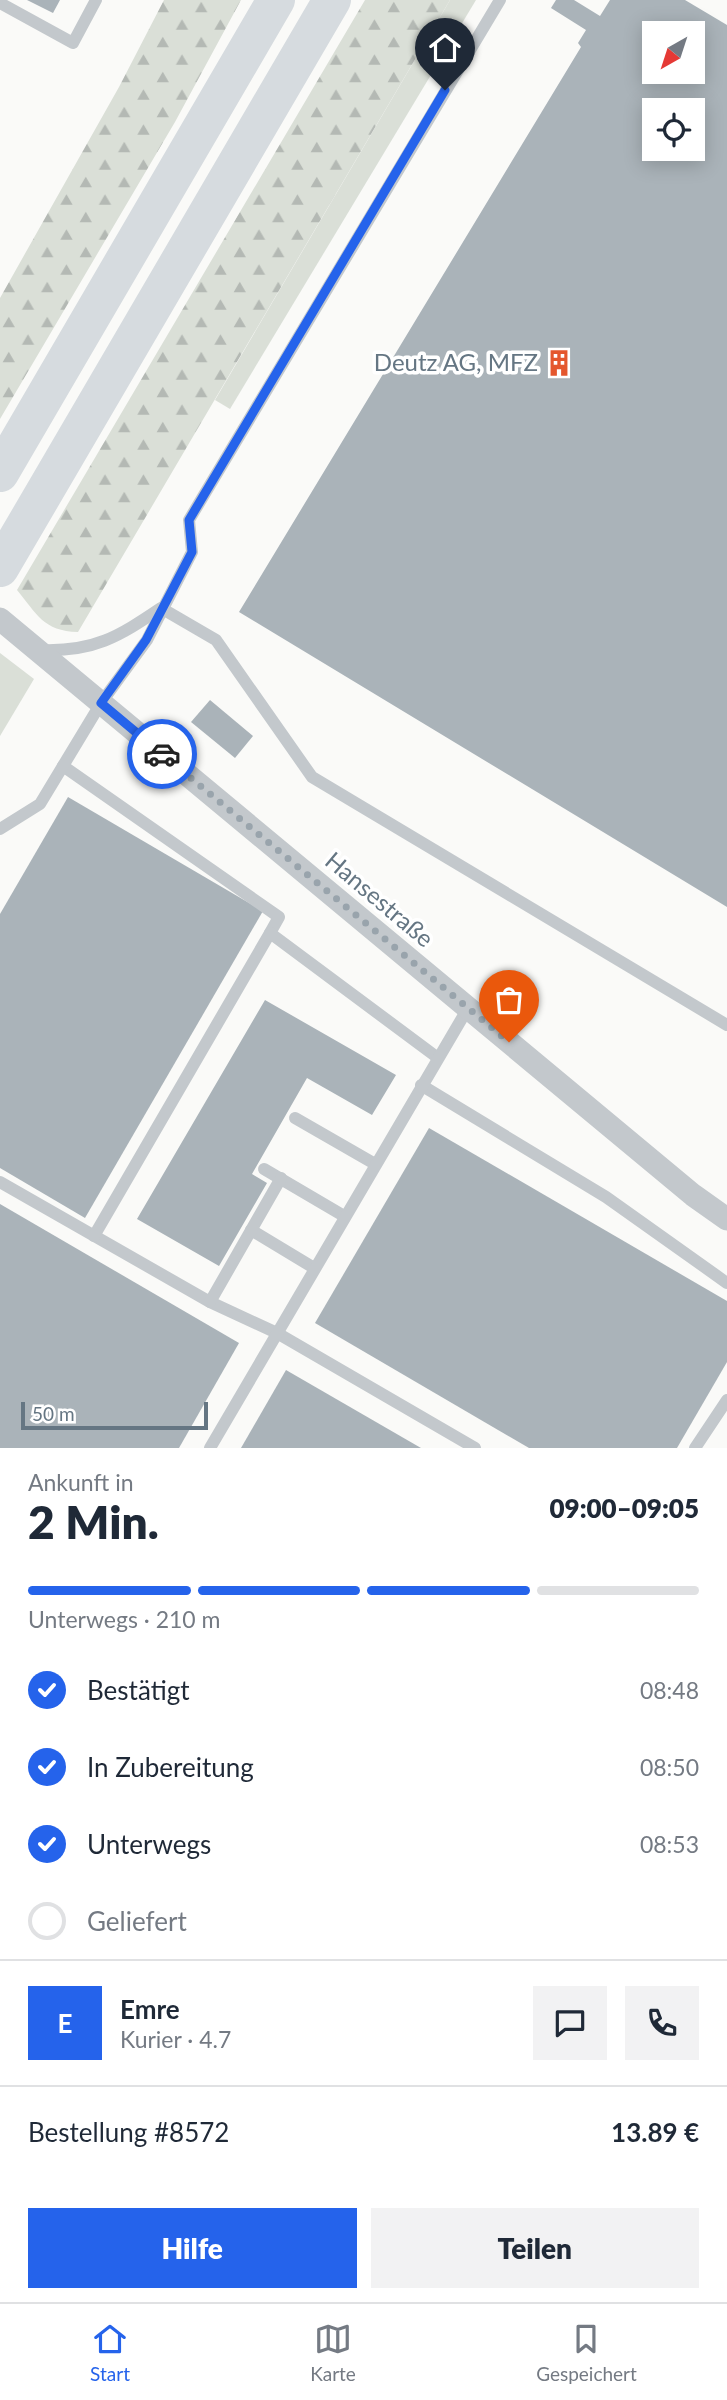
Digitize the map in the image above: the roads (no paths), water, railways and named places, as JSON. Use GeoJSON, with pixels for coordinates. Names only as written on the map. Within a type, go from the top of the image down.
{"type":"FeatureCollection","features":[{"type":"Feature","properties":{"kind":"highway"},"geometry":{"type":"LineString","coordinates":[[0,473],[275,0]]}},
{"type":"Feature","properties":{"kind":"highway"},"geometry":{"type":"LineString","coordinates":[[8,554],[332,0]]}},
{"type":"Feature","properties":{"kind":"street","name":"Hansestraße"},"geometry":{"type":"LineString","coordinates":[[0,619],[693,1195],[727,1219]]}},
{"type":"Feature","properties":{"kind":"lane"},"geometry":{"type":"LineString","coordinates":[[0,3],[73,43],[96,0]]}},
{"type":"Feature","properties":{"kind":"lane"},"geometry":{"type":"LineString","coordinates":[[0,829],[40,804],[101,703],[146,640],[192,552],[189,520],[500,0]]}},
{"type":"Feature","properties":{"kind":"lane"},"geometry":{"type":"LineString","coordinates":[[37,649],[66,651],[94,646],[120,635],[161,608]]}},
{"type":"Feature","properties":{"kind":"lane"},"geometry":{"type":"LineString","coordinates":[[161,608],[216,640],[312,777],[727,1025]]}},
{"type":"Feature","properties":{"kind":"lane"},"geometry":{"type":"LineString","coordinates":[[63,766],[279,917],[94,1236]]}},
{"type":"Feature","properties":{"kind":"lane"},"geometry":{"type":"LineString","coordinates":[[270,933],[438,1058]]}},
{"type":"Feature","properties":{"kind":"lane"},"geometry":{"type":"LineString","coordinates":[[210,1448],[468,1008]]}},
{"type":"Feature","properties":{"kind":"lane"},"geometry":{"type":"LineString","coordinates":[[421,1085],[606,1197],[727,1283]]}},
{"type":"Feature","properties":{"kind":"lane"},"geometry":{"type":"LineString","coordinates":[[295,1118],[375,1164]]}},
{"type":"Feature","properties":{"kind":"lane"},"geometry":{"type":"LineString","coordinates":[[264,1169],[344,1216]]}},
{"type":"Feature","properties":{"kind":"lane"},"geometry":{"type":"LineString","coordinates":[[210,1302],[281,1178]]}},
{"type":"Feature","properties":{"kind":"lane"},"geometry":{"type":"LineString","coordinates":[[0,1182],[210,1302],[277,1333],[475,1448]]}},
{"type":"Feature","properties":{"kind":"lane"},"geometry":{"type":"LineString","coordinates":[[251,1230],[314,1268]]}},
{"type":"Feature","properties":{"kind":"lane"},"geometry":{"type":"LineString","coordinates":[[695,1448],[727,1399]]}},
{"type":"Feature","properties":{"kind":"place","name":"Deutz AG, MFZ"},"geometry":{"type":"Point","coordinates":[559,363]}}]}
